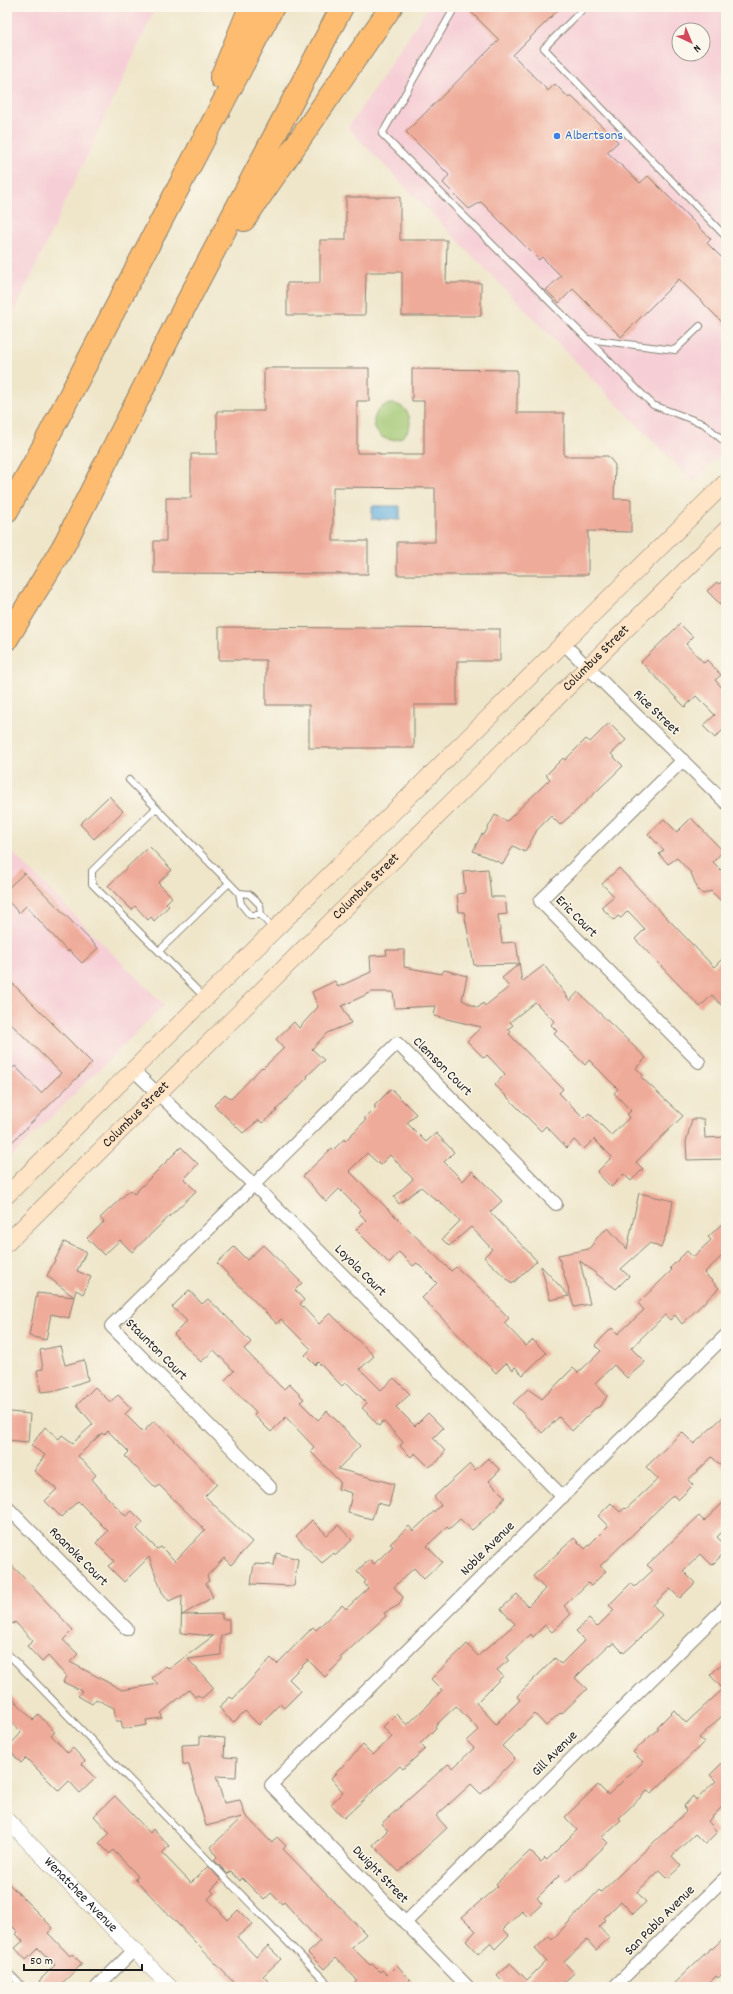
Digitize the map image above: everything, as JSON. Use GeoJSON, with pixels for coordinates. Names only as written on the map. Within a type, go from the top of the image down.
{"type":"FeatureCollection","features":[{"type":"Feature","properties":{"kind":"highway"},"geometry":{"type":"LineString","coordinates":[[181,181],[250,7]]}},
{"type":"Feature","properties":{"kind":"highway"},"geometry":{"type":"LineString","coordinates":[[7,511],[41,451],[273,7]]}},
{"type":"Feature","properties":{"kind":"highway"},"geometry":{"type":"LineString","coordinates":[[7,639],[64,545],[184,308],[342,7]]}},
{"type":"Feature","properties":{"kind":"highway"},"geometry":{"type":"LineString","coordinates":[[184,308],[342,76],[391,7]]}},
{"type":"Feature","properties":{"kind":"main road"},"geometry":{"type":"LineString","coordinates":[[7,1195],[726,482]]}},
{"type":"Feature","properties":{"kind":"main road","name":"Columbus Street"},"geometry":{"type":"LineString","coordinates":[[7,1243],[589,668],[726,530]]}},
{"type":"Feature","properties":{"kind":"street","name":"Rice Street"},"geometry":{"type":"LineString","coordinates":[[564,644],[726,803]]}},
{"type":"Feature","properties":{"kind":"street","name":"Eric Court"},"geometry":{"type":"LineString","coordinates":[[683,760],[540,901],[699,1062]]}},
{"type":"Feature","properties":{"kind":"street","name":"Clemson Court"},"geometry":{"type":"LineString","coordinates":[[254,1185],[397,1043],[556,1204]]}},
{"type":"Feature","properties":{"kind":"street","name":"Loyola Court"},"geometry":{"type":"LineString","coordinates":[[133,1070],[254,1185],[563,1496]]}},
{"type":"Feature","properties":{"kind":"street","name":"Staunton Court"},"geometry":{"type":"LineString","coordinates":[[254,1185],[111,1326],[270,1487]]}},
{"type":"Feature","properties":{"kind":"street","name":"Noble Avenue"},"geometry":{"type":"LineString","coordinates":[[271,1785],[726,1335]]}},
{"type":"Feature","properties":{"kind":"street","name":"Roanoke Court"},"geometry":{"type":"LineString","coordinates":[[7,1507],[127,1629]]}},
{"type":"Feature","properties":{"kind":"street","name":"Gill Avenue"},"geometry":{"type":"LineString","coordinates":[[405,1923],[726,1606]]}},
{"type":"Feature","properties":{"kind":"street","name":"Dwight Street"},"geometry":{"type":"LineString","coordinates":[[271,1785],[468,1987]]}},
{"type":"Feature","properties":{"kind":"street","name":"Wenatchee Avenue"},"geometry":{"type":"LineString","coordinates":[[7,1820],[170,1987]]}},
{"type":"Feature","properties":{"kind":"street","name":"San Pablo Avenue"},"geometry":{"type":"LineString","coordinates":[[614,1987],[726,1876]]}},
{"type":"Feature","properties":{"kind":"street"},"geometry":{"type":"LineString","coordinates":[[97,1987],[134,1950]]}},
{"type":"Feature","properties":{"kind":"lane"},"geometry":{"type":"LineString","coordinates":[[455,7],[382,134],[653,405],[704,424],[726,443]]}},
{"type":"Feature","properties":{"kind":"lane"},"geometry":{"type":"LineString","coordinates":[[585,7],[544,48],[726,237]]}},
{"type":"Feature","properties":{"kind":"lane"},"geometry":{"type":"LineString","coordinates":[[587,339],[675,350],[700,326]]}},
{"type":"Feature","properties":{"kind":"lane"},"geometry":{"type":"LineString","coordinates":[[129,780],[239,893],[249,894],[260,905],[261,915],[274,930]]}},
{"type":"Feature","properties":{"kind":"lane"},"geometry":{"type":"LineString","coordinates":[[156,808],[92,871],[92,884],[206,998]]}},
{"type":"Feature","properties":{"kind":"lane"},"geometry":{"type":"LineString","coordinates":[[159,951],[229,883]]}},
{"type":"Feature","properties":{"kind":"lane"},"geometry":{"type":"LineString","coordinates":[[239,893],[240,904],[250,915],[261,915]]}},
{"type":"Feature","properties":{"kind":"lane"},"geometry":{"type":"LineString","coordinates":[[7,1653],[331,1987]]}},
{"type":"Feature","properties":{"kind":"lane"},"geometry":{"type":"LineString","coordinates":[[7,1971],[23,1987]]}},
{"type":"Feature","properties":{"kind":"shaded area"},"geometry":{"type":"Polygon","coordinates":[[[7,7],[156,7],[7,328],[7,7]]]}},
{"type":"Feature","properties":{"kind":"shaded area"},"geometry":{"type":"Polygon","coordinates":[[[428,7],[726,7],[726,449],[693,482],[348,128],[428,7]]]}},
{"type":"Feature","properties":{"kind":"shaded area"},"geometry":{"type":"Polygon","coordinates":[[[7,847],[164,1005],[7,1161],[7,847]]]}},
{"type":"Feature","properties":{"kind":"green space"},"geometry":{"type":"Polygon","coordinates":[[[396,404],[405,409],[409,415],[409,429],[405,435],[396,440],[388,440],[379,435],[375,429],[374,418],[379,409],[385,405],[396,404]]]}},
{"type":"Feature","properties":{"kind":"water"},"geometry":{"type":"Polygon","coordinates":[[[372,506],[400,506],[400,520],[372,519],[372,506]]]}},
{"type":"Feature","properties":{"kind":"building"},"geometry":{"type":"Polygon","coordinates":[[[466,7],[561,7],[513,55],[548,91],[555,84],[569,98],[571,96],[618,142],[607,152],[640,183],[648,176],[711,239],[707,243],[726,262],[726,326],[679,279],[621,337],[573,289],[559,303],[546,290],[561,276],[542,257],[539,260],[481,202],[469,209],[443,183],[449,175],[406,132],[499,40],[466,7]]]}},
{"type":"Feature","properties":{"kind":"building"},"geometry":{"type":"Polygon","coordinates":[[[346,197],[400,197],[400,240],[447,240],[446,283],[481,283],[481,316],[402,316],[402,272],[366,272],[365,315],[287,315],[287,283],[320,283],[320,240],[346,240],[346,197]]]}},
{"type":"Feature","properties":{"kind":"building"},"geometry":{"type":"Polygon","coordinates":[[[264,368],[369,368],[369,401],[357,401],[357,453],[380,453],[380,455],[424,455],[424,401],[412,401],[412,369],[517,370],[517,413],[564,413],[564,456],[608,456],[615,465],[614,499],[631,499],[631,532],[588,531],[588,575],[397,575],[397,542],[435,542],[435,488],[333,487],[333,541],[368,541],[368,574],[154,573],[154,541],[166,541],[166,498],[191,498],[191,454],[217,454],[217,411],[264,411],[264,368]]]}},
{"type":"Feature","properties":{"kind":"building"},"geometry":{"type":"Polygon","coordinates":[[[726,578],[726,610],[707,591],[717,582],[719,584],[726,578]]]}},
{"type":"Feature","properties":{"kind":"building"},"geometry":{"type":"Polygon","coordinates":[[[680,624],[693,637],[686,644],[704,663],[707,660],[721,675],[715,680],[726,692],[726,727],[715,738],[703,726],[715,715],[696,696],[685,707],[641,662],[680,624]]]}},
{"type":"Feature","properties":{"kind":"building"},"geometry":{"type":"Polygon","coordinates":[[[219,627],[500,629],[500,661],[457,661],[457,705],[414,705],[414,748],[309,748],[309,705],[266,705],[266,660],[219,660],[219,627]]]}},
{"type":"Feature","properties":{"kind":"building"},"geometry":{"type":"Polygon","coordinates":[[[609,723],[626,740],[611,754],[623,766],[577,810],[560,825],[551,816],[537,830],[525,852],[513,846],[503,864],[473,851],[495,815],[507,821],[550,779],[546,775],[563,758],[565,760],[586,739],[590,742],[609,723]]]}},
{"type":"Feature","properties":{"kind":"building"},"geometry":{"type":"Polygon","coordinates":[[[109,796],[123,811],[94,839],[80,824],[109,796]]]}},
{"type":"Feature","properties":{"kind":"building"},"geometry":{"type":"Polygon","coordinates":[[[691,818],[723,851],[713,862],[726,875],[726,906],[711,891],[703,894],[698,890],[691,873],[677,858],[668,864],[659,854],[664,850],[648,834],[664,819],[677,832],[691,818]]]}},
{"type":"Feature","properties":{"kind":"building"},"geometry":{"type":"Polygon","coordinates":[[[149,846],[172,870],[158,883],[172,897],[166,903],[169,906],[154,921],[151,917],[148,920],[135,906],[132,910],[108,886],[149,846]]]}},
{"type":"Feature","properties":{"kind":"building"},"geometry":{"type":"Polygon","coordinates":[[[619,868],[714,967],[726,955],[726,1010],[712,995],[700,1007],[635,939],[645,929],[628,911],[621,918],[618,916],[614,920],[601,907],[614,896],[602,884],[619,868]]]}},
{"type":"Feature","properties":{"kind":"building"},"geometry":{"type":"Polygon","coordinates":[[[488,869],[491,897],[505,897],[507,914],[498,915],[502,943],[516,942],[522,982],[544,965],[570,1001],[578,992],[646,1058],[636,1068],[643,1075],[641,1077],[683,1116],[636,1162],[643,1169],[631,1181],[624,1174],[611,1187],[597,1172],[612,1157],[594,1139],[584,1149],[574,1140],[567,1148],[546,1126],[541,1131],[495,1085],[505,1074],[487,1055],[484,1058],[467,1041],[481,1027],[434,1016],[436,1006],[395,1008],[393,992],[372,992],[342,1006],[351,1023],[327,1033],[312,1049],[324,1060],[307,1076],[308,1077],[276,1110],[277,1111],[262,1123],[259,1120],[243,1133],[214,1105],[225,1094],[231,1099],[262,1067],[263,1068],[284,1048],[276,1039],[294,1022],[299,1028],[318,1007],[312,992],[335,981],[338,987],[371,972],[370,956],[387,955],[386,950],[404,950],[404,967],[442,974],[444,970],[467,976],[462,1000],[478,1008],[483,1003],[485,1006],[509,987],[502,978],[519,964],[474,965],[464,912],[459,912],[457,894],[465,893],[463,871],[488,869]],[[535,1002],[510,1022],[513,1025],[508,1029],[511,1032],[509,1034],[563,1089],[559,1093],[584,1118],[589,1113],[611,1135],[630,1117],[627,1114],[631,1111],[614,1093],[618,1089],[589,1060],[585,1065],[554,1034],[557,1031],[551,1025],[554,1021],[535,1002]]]}},
{"type":"Feature","properties":{"kind":"building"},"geometry":{"type":"Polygon","coordinates":[[[24,873],[98,948],[82,963],[69,950],[68,952],[26,906],[19,913],[7,900],[7,889],[24,873]]]}},
{"type":"Feature","properties":{"kind":"building"},"geometry":{"type":"Polygon","coordinates":[[[7,978],[92,1063],[7,1147],[7,1074],[15,1066],[41,1093],[61,1073],[7,1020],[7,978]]]}},
{"type":"Feature","properties":{"kind":"building"},"geometry":{"type":"Polygon","coordinates":[[[391,1089],[416,1114],[407,1123],[426,1142],[436,1133],[454,1152],[444,1162],[463,1181],[472,1171],[502,1201],[490,1212],[537,1261],[512,1284],[484,1257],[492,1249],[471,1227],[449,1246],[442,1239],[460,1221],[438,1200],[437,1201],[421,1187],[399,1204],[394,1197],[413,1179],[390,1155],[380,1165],[367,1153],[349,1171],[451,1271],[456,1267],[482,1290],[509,1318],[504,1323],[526,1346],[533,1340],[546,1353],[523,1375],[515,1367],[513,1370],[506,1363],[496,1373],[422,1298],[437,1283],[417,1263],[413,1266],[399,1252],[389,1263],[356,1230],[366,1220],[358,1212],[360,1210],[339,1189],[326,1202],[303,1176],[331,1149],[333,1150],[344,1139],[345,1141],[366,1120],[364,1119],[376,1107],[374,1106],[391,1089]]]}},
{"type":"Feature","properties":{"kind":"building"},"geometry":{"type":"Polygon","coordinates":[[[692,1119],[704,1119],[705,1138],[726,1137],[726,1159],[687,1160],[686,1142],[692,1119]]]}},
{"type":"Feature","properties":{"kind":"building"},"geometry":{"type":"Polygon","coordinates":[[[181,1147],[198,1164],[184,1179],[196,1191],[132,1252],[120,1240],[104,1255],[87,1238],[104,1222],[100,1218],[130,1190],[134,1194],[181,1147]]]}},
{"type":"Feature","properties":{"kind":"building"},"geometry":{"type":"Polygon","coordinates":[[[639,1193],[673,1201],[669,1225],[661,1248],[650,1243],[621,1269],[629,1276],[616,1289],[580,1261],[590,1304],[574,1307],[558,1255],[589,1249],[600,1234],[608,1228],[627,1249],[639,1193]]]}},
{"type":"Feature","properties":{"kind":"building"},"geometry":{"type":"Polygon","coordinates":[[[726,1220],[726,1252],[704,1273],[719,1288],[682,1324],[675,1315],[670,1320],[665,1315],[631,1348],[645,1362],[627,1378],[614,1365],[595,1383],[607,1396],[601,1406],[594,1409],[572,1431],[559,1417],[542,1433],[513,1403],[528,1389],[542,1399],[573,1368],[578,1373],[601,1351],[595,1345],[612,1328],[618,1334],[644,1310],[638,1303],[672,1270],[670,1268],[687,1251],[693,1257],[711,1240],[708,1237],[726,1220]]]}},
{"type":"Feature","properties":{"kind":"building"},"geometry":{"type":"Polygon","coordinates":[[[64,1242],[86,1252],[77,1271],[91,1277],[83,1294],[76,1290],[74,1297],[47,1276],[64,1242]]]}},
{"type":"Feature","properties":{"kind":"building"},"geometry":{"type":"Polygon","coordinates":[[[263,1245],[302,1283],[295,1290],[304,1300],[300,1304],[319,1324],[330,1313],[374,1356],[360,1369],[381,1390],[394,1378],[410,1394],[396,1407],[415,1426],[428,1413],[443,1428],[433,1438],[445,1451],[438,1461],[429,1467],[415,1453],[411,1457],[400,1446],[403,1442],[383,1421],[379,1426],[362,1408],[367,1403],[346,1382],[342,1386],[318,1362],[315,1365],[305,1355],[311,1349],[281,1319],[277,1324],[217,1263],[234,1247],[247,1260],[263,1245]]]}},
{"type":"Feature","properties":{"kind":"building"},"geometry":{"type":"Polygon","coordinates":[[[541,1266],[569,1296],[550,1300],[541,1266]]]}},
{"type":"Feature","properties":{"kind":"building"},"geometry":{"type":"Polygon","coordinates":[[[189,1290],[202,1304],[208,1299],[224,1314],[251,1342],[244,1349],[281,1387],[284,1389],[289,1384],[304,1399],[300,1402],[318,1420],[327,1411],[340,1424],[360,1446],[338,1469],[394,1484],[389,1506],[377,1503],[372,1519],[348,1513],[352,1493],[338,1489],[340,1482],[310,1451],[314,1447],[286,1417],[271,1432],[254,1415],[256,1412],[225,1380],[234,1371],[214,1350],[201,1362],[174,1334],[187,1321],[172,1307],[189,1290]]]}},
{"type":"Feature","properties":{"kind":"building"},"geometry":{"type":"Polygon","coordinates":[[[37,1293],[74,1297],[69,1318],[51,1314],[46,1340],[29,1336],[37,1293]]]}},
{"type":"Feature","properties":{"kind":"building"},"geometry":{"type":"Polygon","coordinates":[[[60,1346],[65,1365],[84,1360],[88,1380],[60,1390],[41,1392],[37,1370],[43,1369],[40,1350],[60,1346]]]}},
{"type":"Feature","properties":{"kind":"building"},"geometry":{"type":"Polygon","coordinates":[[[95,1387],[110,1402],[118,1395],[131,1408],[125,1414],[143,1432],[154,1421],[217,1484],[205,1496],[252,1542],[231,1565],[224,1558],[207,1576],[209,1581],[206,1583],[213,1597],[182,1615],[222,1614],[222,1619],[229,1619],[229,1633],[221,1636],[221,1655],[188,1659],[214,1688],[202,1698],[198,1695],[195,1697],[189,1690],[161,1713],[162,1718],[146,1720],[147,1725],[123,1729],[121,1721],[116,1721],[114,1708],[96,1699],[92,1704],[78,1696],[82,1691],[63,1682],[66,1676],[48,1656],[42,1662],[27,1646],[33,1641],[15,1622],[13,1624],[7,1618],[7,1560],[73,1630],[63,1640],[78,1654],[70,1662],[122,1690],[158,1684],[152,1678],[166,1666],[169,1669],[213,1636],[181,1633],[182,1595],[169,1601],[162,1592],[149,1557],[124,1582],[108,1566],[114,1561],[96,1543],[108,1531],[78,1501],[61,1517],[45,1501],[57,1489],[34,1471],[45,1455],[31,1446],[45,1427],[59,1439],[62,1435],[73,1443],[93,1424],[77,1405],[95,1387]],[[108,1431],[104,1435],[102,1433],[78,1456],[96,1475],[92,1479],[106,1496],[126,1516],[132,1511],[143,1522],[137,1529],[157,1549],[161,1547],[175,1561],[205,1530],[159,1485],[156,1488],[125,1456],[129,1452],[108,1431]]]}},
{"type":"Feature","properties":{"kind":"building"},"geometry":{"type":"Polygon","coordinates":[[[10,1412],[30,1414],[28,1442],[7,1440],[7,1420],[9,1420],[10,1412]]]}},
{"type":"Feature","properties":{"kind":"building"},"geometry":{"type":"Polygon","coordinates":[[[726,1414],[726,1471],[712,1457],[688,1480],[693,1485],[678,1500],[673,1495],[600,1566],[606,1571],[591,1586],[588,1583],[564,1606],[571,1614],[552,1632],[545,1625],[533,1637],[531,1634],[507,1657],[509,1660],[497,1670],[503,1676],[476,1703],[496,1724],[520,1700],[517,1696],[555,1658],[561,1664],[583,1642],[584,1639],[576,1631],[589,1619],[597,1627],[614,1610],[609,1605],[631,1583],[635,1587],[653,1570],[647,1565],[699,1516],[704,1521],[726,1500],[726,1528],[717,1537],[726,1546],[726,1551],[712,1565],[701,1554],[683,1571],[695,1583],[680,1598],[670,1589],[653,1605],[662,1615],[624,1653],[614,1643],[610,1646],[609,1645],[589,1664],[575,1678],[587,1689],[561,1714],[560,1713],[546,1726],[535,1714],[513,1735],[502,1746],[515,1759],[481,1794],[471,1784],[436,1816],[447,1828],[399,1872],[373,1845],[388,1830],[381,1824],[448,1764],[453,1768],[474,1748],[467,1741],[479,1730],[456,1706],[435,1726],[436,1728],[420,1744],[425,1749],[403,1769],[400,1766],[344,1818],[331,1804],[343,1792],[331,1778],[363,1745],[373,1755],[392,1737],[383,1727],[396,1714],[407,1725],[429,1704],[442,1690],[431,1679],[467,1644],[478,1656],[515,1624],[501,1609],[517,1594],[528,1606],[545,1589],[533,1576],[574,1538],[585,1549],[608,1526],[598,1516],[611,1503],[620,1512],[625,1508],[626,1509],[658,1479],[646,1467],[682,1432],[694,1444],[726,1414]]]}},
{"type":"Feature","properties":{"kind":"building"},"geometry":{"type":"Polygon","coordinates":[[[488,1458],[500,1470],[489,1481],[505,1497],[497,1508],[472,1530],[460,1519],[449,1529],[447,1527],[427,1546],[442,1562],[424,1579],[414,1568],[394,1587],[403,1597],[399,1605],[384,1613],[386,1616],[340,1658],[342,1660],[325,1677],[308,1660],[289,1679],[301,1691],[284,1708],[280,1704],[259,1725],[245,1711],[234,1722],[226,1716],[219,1707],[230,1697],[233,1699],[271,1658],[277,1664],[313,1627],[316,1630],[342,1605],[346,1609],[368,1588],[364,1583],[366,1581],[357,1572],[362,1566],[370,1560],[374,1564],[393,1546],[390,1544],[409,1526],[413,1531],[441,1505],[434,1497],[470,1464],[475,1470],[488,1458]]]}},
{"type":"Feature","properties":{"kind":"building"},"geometry":{"type":"Polygon","coordinates":[[[312,1520],[327,1535],[338,1525],[352,1540],[336,1555],[334,1553],[322,1563],[296,1536],[312,1520]]]}},
{"type":"Feature","properties":{"kind":"building"},"geometry":{"type":"Polygon","coordinates":[[[276,1553],[298,1559],[294,1586],[251,1584],[254,1564],[274,1565],[276,1553]]]}},
{"type":"Feature","properties":{"kind":"building"},"geometry":{"type":"Polygon","coordinates":[[[726,1660],[726,1712],[699,1738],[704,1742],[654,1791],[650,1793],[648,1790],[619,1818],[621,1820],[602,1837],[608,1843],[584,1866],[566,1882],[560,1875],[537,1898],[542,1904],[528,1917],[522,1911],[503,1929],[509,1935],[495,1949],[490,1943],[478,1954],[466,1941],[476,1931],[462,1917],[498,1886],[496,1884],[530,1851],[541,1862],[545,1858],[547,1860],[577,1830],[565,1817],[598,1785],[608,1795],[643,1762],[633,1752],[659,1728],[657,1727],[674,1710],[686,1723],[723,1689],[710,1675],[726,1660]]]}},
{"type":"Feature","properties":{"kind":"building"},"geometry":{"type":"Polygon","coordinates":[[[7,1692],[33,1720],[38,1714],[55,1732],[51,1735],[68,1753],[73,1748],[85,1761],[82,1764],[96,1778],[80,1793],[69,1781],[59,1791],[26,1758],[21,1763],[7,1748],[21,1733],[7,1718],[7,1692]]]}},
{"type":"Feature","properties":{"kind":"building"},"geometry":{"type":"Polygon","coordinates":[[[200,1736],[225,1738],[224,1757],[237,1758],[236,1777],[216,1776],[224,1803],[240,1800],[245,1815],[272,1843],[277,1837],[286,1846],[283,1849],[366,1934],[352,1947],[370,1965],[372,1964],[380,1972],[382,1970],[387,1975],[397,1965],[416,1987],[350,1987],[356,1979],[336,1958],[324,1969],[308,1953],[320,1942],[284,1902],[282,1904],[271,1893],[264,1900],[242,1878],[240,1881],[231,1871],[228,1874],[214,1860],[217,1857],[211,1847],[242,1817],[206,1826],[189,1765],[183,1764],[182,1745],[200,1744],[200,1736]]]}},
{"type":"Feature","properties":{"kind":"building"},"geometry":{"type":"Polygon","coordinates":[[[726,1759],[726,1803],[708,1821],[717,1832],[705,1844],[695,1834],[672,1856],[681,1866],[668,1878],[660,1870],[637,1892],[646,1902],[633,1914],[621,1901],[604,1918],[606,1920],[599,1927],[609,1938],[596,1950],[587,1940],[564,1962],[574,1973],[559,1987],[509,1987],[497,1975],[510,1963],[527,1980],[546,1961],[535,1949],[549,1936],[552,1940],[599,1890],[601,1892],[686,1812],[684,1806],[693,1796],[696,1800],[716,1781],[710,1775],[726,1759]]]}},
{"type":"Feature","properties":{"kind":"building"},"geometry":{"type":"Polygon","coordinates":[[[115,1796],[150,1833],[153,1829],[169,1846],[162,1853],[191,1883],[208,1866],[221,1880],[211,1890],[214,1893],[208,1899],[228,1920],[238,1910],[252,1924],[237,1937],[256,1957],[268,1946],[281,1959],[263,1976],[274,1987],[238,1987],[135,1879],[138,1876],[113,1850],[110,1854],[99,1843],[110,1833],[94,1816],[115,1796]]]}},
{"type":"Feature","properties":{"kind":"building"},"geometry":{"type":"Polygon","coordinates":[[[7,1882],[53,1928],[48,1933],[70,1956],[72,1954],[82,1964],[58,1987],[45,1987],[39,1981],[55,1965],[38,1948],[26,1960],[15,1948],[23,1941],[16,1934],[18,1932],[7,1921],[7,1882]]]}},
{"type":"Feature","properties":{"kind":"building"},"geometry":{"type":"Polygon","coordinates":[[[726,1936],[726,1970],[718,1978],[716,1976],[705,1987],[670,1987],[711,1948],[712,1949],[726,1936]]]}},
{"type":"Feature","properties":{"kind":"place","name":"Albertsons"},"geometry":{"type":"Point","coordinates":[557,136]}}]}
